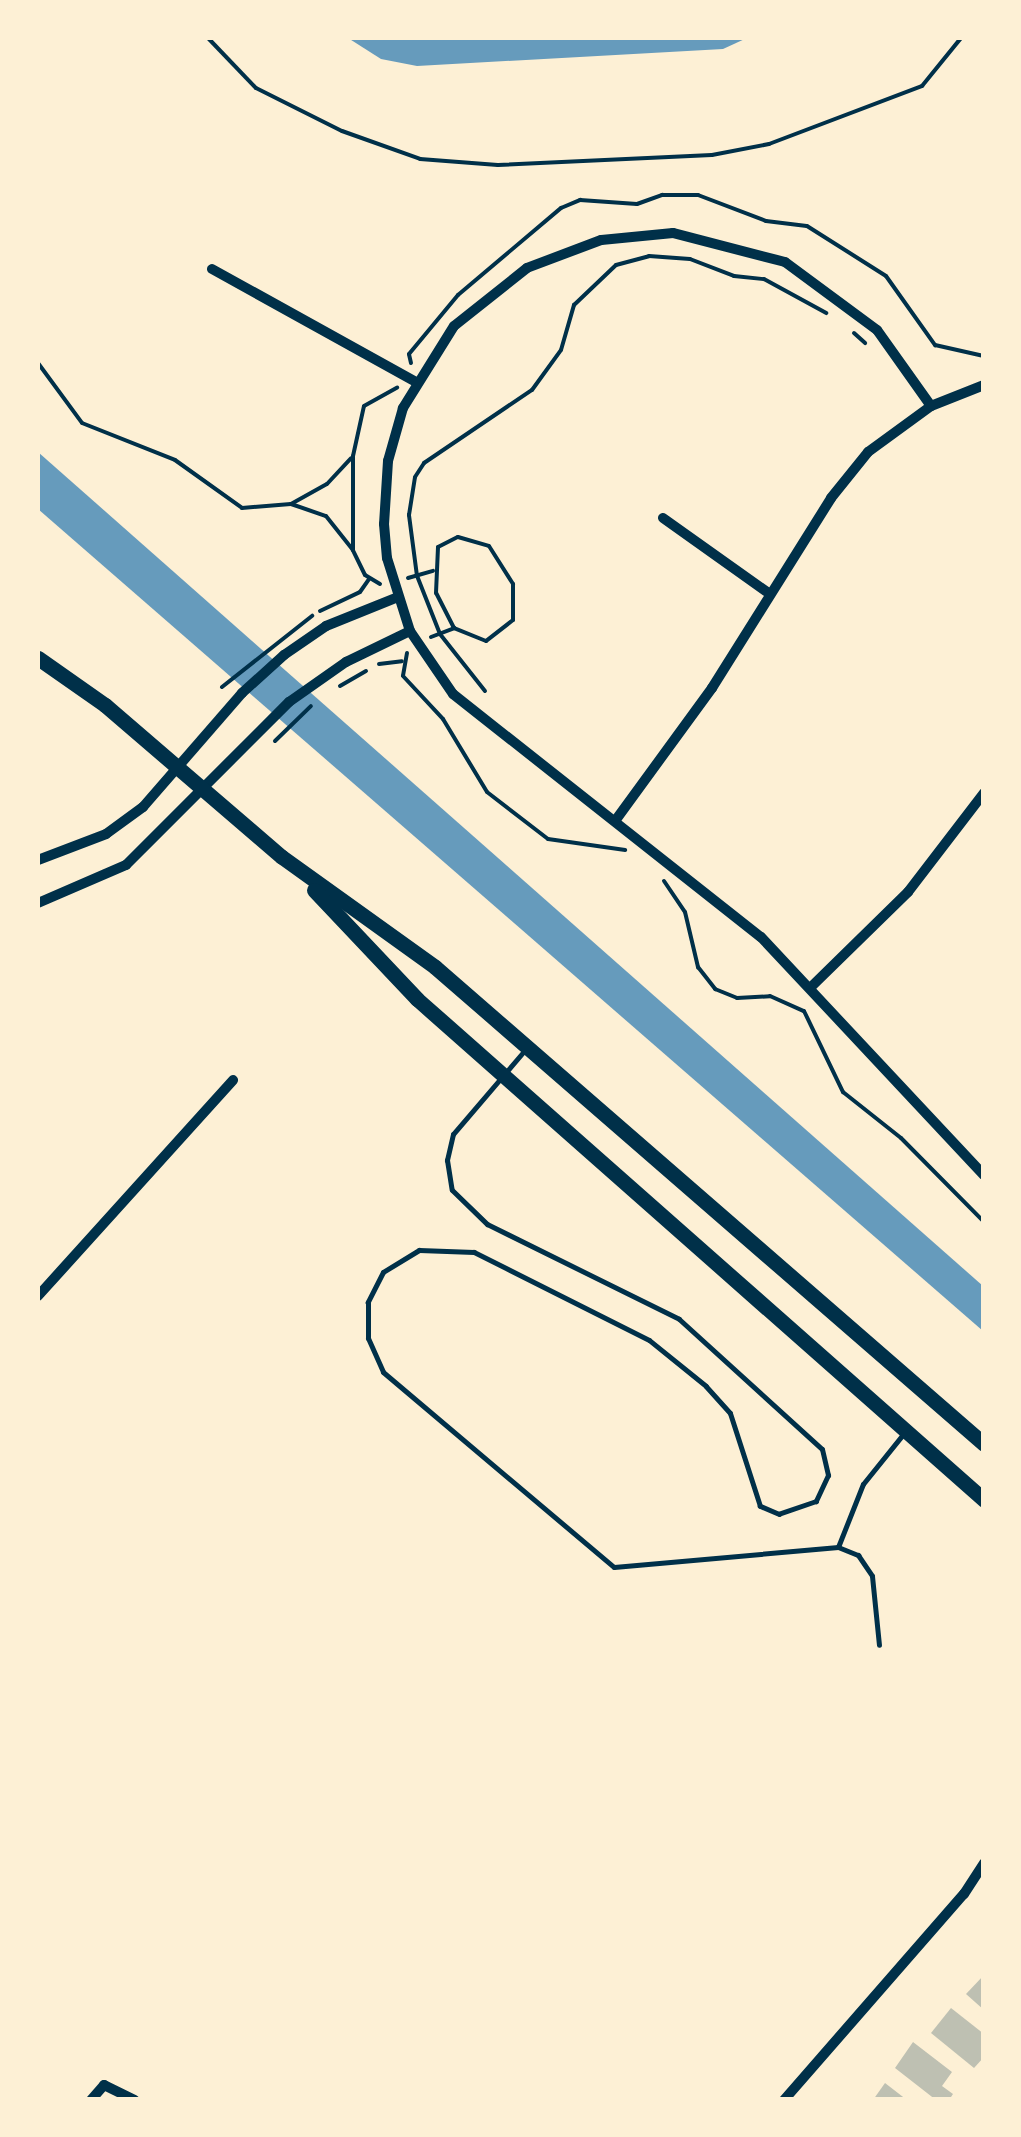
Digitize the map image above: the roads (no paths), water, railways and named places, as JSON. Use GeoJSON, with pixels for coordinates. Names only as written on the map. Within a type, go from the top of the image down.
{"type":"FeatureCollection","features":[{"type":"Feature","properties":{"kind":"main road"},"geometry":{"type":"LineString","coordinates":[[38,658],[282,857],[435,967],[984,1444]]}},
{"type":"Feature","properties":{"kind":"main road"},"geometry":{"type":"LineString","coordinates":[[282,857],[418,998],[984,1500]]}},
{"type":"Feature","properties":{"kind":"street"},"geometry":{"type":"LineString","coordinates":[[932,406],[877,330],[810,276],[743,246],[673,233],[600,240],[527,268],[454,326],[416,382],[394,434],[384,488],[396,591],[410,631],[480,720],[693,877],[812,987],[984,1175]]}},
{"type":"Feature","properties":{"kind":"street"},"geometry":{"type":"LineString","coordinates":[[212,269],[416,382]]}},
{"type":"Feature","properties":{"kind":"street"},"geometry":{"type":"LineString","coordinates":[[616,820],[712,688],[770,594],[868,452],[932,406],[984,385]]}},
{"type":"Feature","properties":{"kind":"street"},"geometry":{"type":"LineString","coordinates":[[663,518],[770,594]]}},
{"type":"Feature","properties":{"kind":"street"},"geometry":{"type":"LineString","coordinates":[[38,860],[106,834],[142,808],[284,655],[326,626],[396,591]]}},
{"type":"Feature","properties":{"kind":"street"},"geometry":{"type":"LineString","coordinates":[[38,903],[126,864],[289,702],[346,662],[410,631]]}},
{"type":"Feature","properties":{"kind":"street"},"geometry":{"type":"LineString","coordinates":[[812,987],[908,892],[984,792]]}},
{"type":"Feature","properties":{"kind":"street"},"geometry":{"type":"LineString","coordinates":[[38,1296],[232,1080]]}},
{"type":"Feature","properties":{"kind":"street"},"geometry":{"type":"LineString","coordinates":[[784,2100],[964,1894],[984,1863]]}},
{"type":"Feature","properties":{"kind":"street"},"geometry":{"type":"LineString","coordinates":[[964,1894],[984,1882]]}},
{"type":"Feature","properties":{"kind":"street"},"geometry":{"type":"LineString","coordinates":[[91,2100],[104,2085],[135,2100]]}},
{"type":"Feature","properties":{"kind":"lane"},"geometry":{"type":"LineString","coordinates":[[528,1046],[454,1134],[447,1160],[452,1190],[487,1224],[678,1318],[793,1417],[822,1449],[828,1476],[816,1501],[799,1511],[779,1514],[760,1506],[747,1481],[743,1445],[730,1413],[706,1386],[649,1340],[474,1252],[419,1250],[383,1272],[368,1302],[368,1338],[383,1372],[614,1567],[838,1547],[858,1555],[872,1576],[878,1645]]}},
{"type":"Feature","properties":{"kind":"lane"},"geometry":{"type":"LineString","coordinates":[[838,1547],[863,1484],[906,1431]]}},
{"type":"Feature","properties":{"kind":"water"},"geometry":{"type":"Polygon","coordinates":[[[348,38],[747,38],[723,49],[417,66],[381,59],[348,38]]]}},
{"type":"Feature","properties":{"kind":"water"},"geometry":{"type":"Polygon","coordinates":[[[38,452],[983,1286],[983,1331],[38,509],[38,452]]]}}]}
